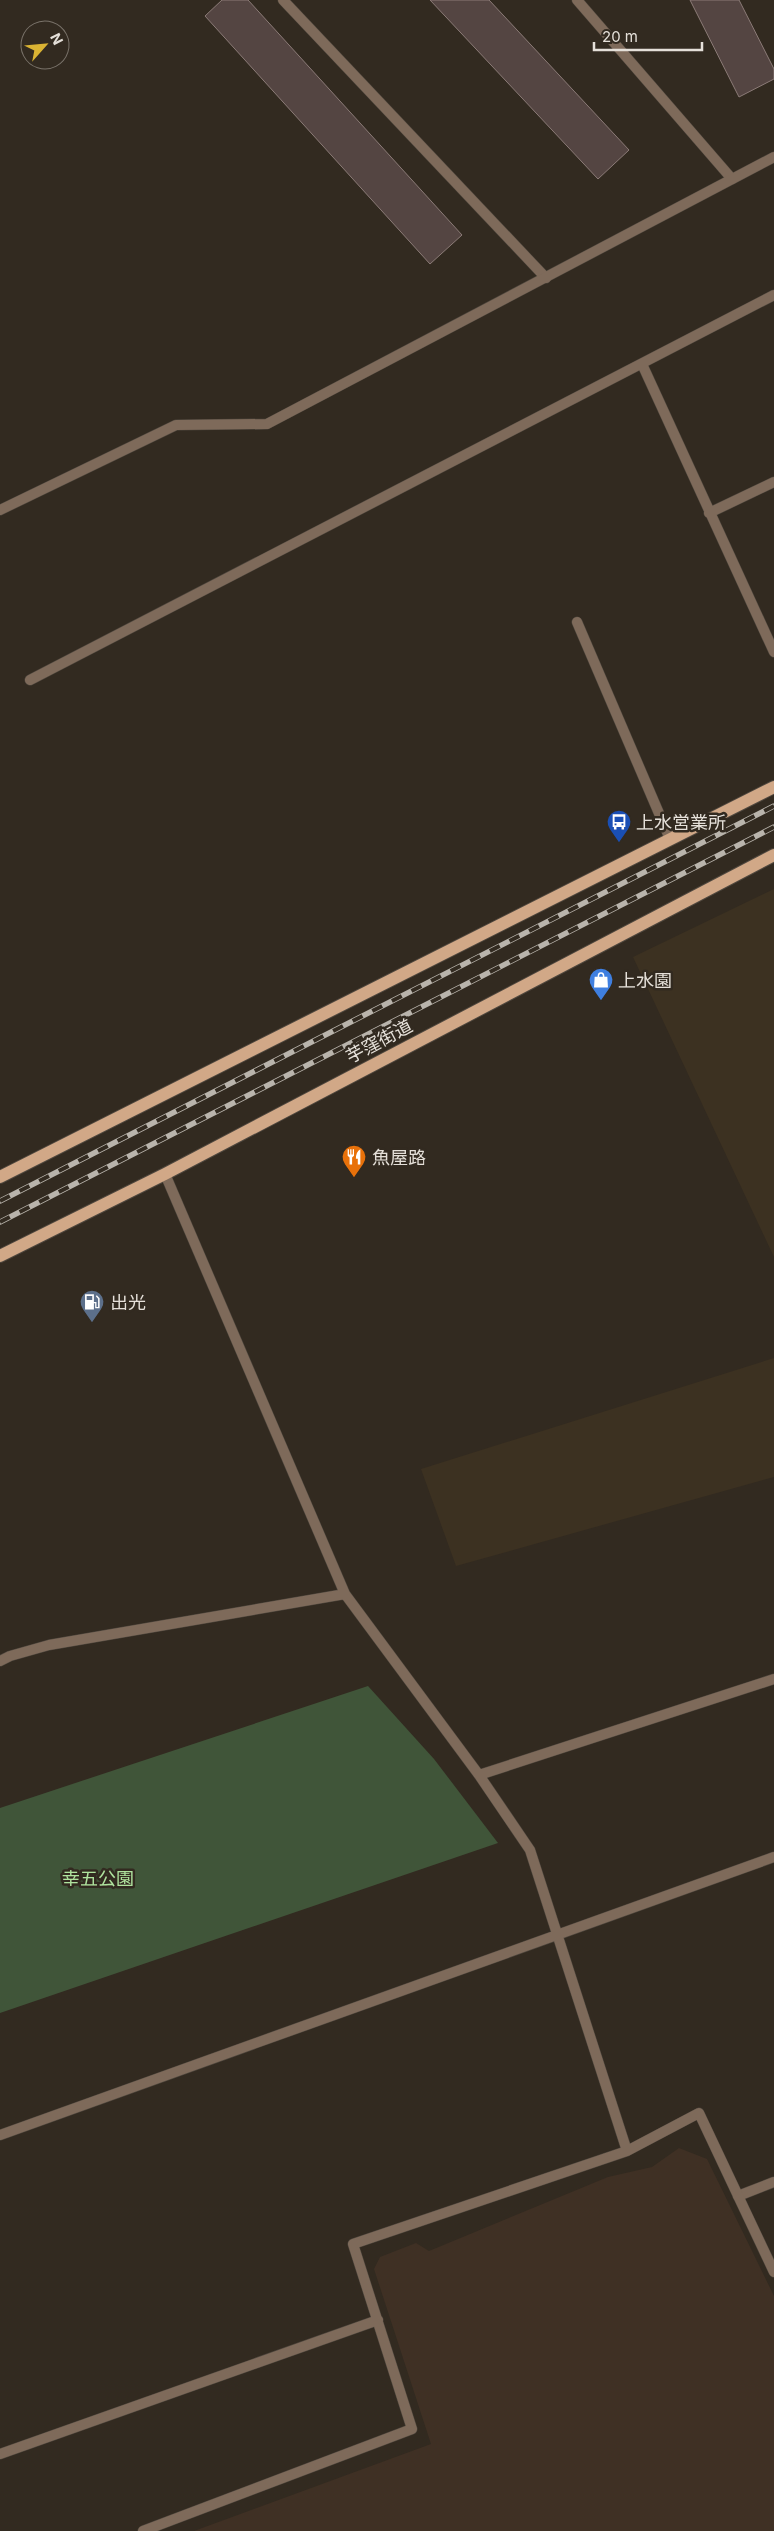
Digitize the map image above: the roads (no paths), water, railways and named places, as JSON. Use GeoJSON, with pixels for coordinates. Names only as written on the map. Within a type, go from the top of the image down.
{"type":"FeatureCollection","features":[{"type":"Feature","properties":{"kind":"main road"},"geometry":{"type":"LineString","coordinates":[[722,813],[774,778]]}},
{"type":"Feature","properties":{"kind":"main road"},"geometry":{"type":"LineString","coordinates":[[0,1177],[774,787]]}},
{"type":"Feature","properties":{"kind":"main road","name":"芋窪街道"},"geometry":{"type":"LineString","coordinates":[[0,1256],[165,1174],[774,856]]}},
{"type":"Feature","properties":{"kind":"street"},"geometry":{"type":"LineString","coordinates":[[283,0],[546,278]]}},
{"type":"Feature","properties":{"kind":"street"},"geometry":{"type":"LineString","coordinates":[[577,0],[732,179]]}},
{"type":"Feature","properties":{"kind":"street"},"geometry":{"type":"LineString","coordinates":[[0,510],[176,426],[267,424],[774,157]]}},
{"type":"Feature","properties":{"kind":"street"},"geometry":{"type":"LineString","coordinates":[[30,680],[774,294]]}},
{"type":"Feature","properties":{"kind":"street"},"geometry":{"type":"LineString","coordinates":[[642,364],[774,652]]}},
{"type":"Feature","properties":{"kind":"street"},"geometry":{"type":"LineString","coordinates":[[709,513],[774,482]]}},
{"type":"Feature","properties":{"kind":"street"},"geometry":{"type":"LineString","coordinates":[[577,622],[670,839]]}},
{"type":"Feature","properties":{"kind":"street"},"geometry":{"type":"LineString","coordinates":[[165,1174],[345,1594],[479,1775],[530,1850],[559,1935],[627,2151]]}},
{"type":"Feature","properties":{"kind":"street"},"geometry":{"type":"LineString","coordinates":[[0,1661],[10,1656],[49,1645],[345,1594]]}},
{"type":"Feature","properties":{"kind":"street"},"geometry":{"type":"LineString","coordinates":[[479,1775],[774,1679]]}},
{"type":"Feature","properties":{"kind":"street"},"geometry":{"type":"LineString","coordinates":[[0,2135],[774,1856]]}},
{"type":"Feature","properties":{"kind":"street"},"geometry":{"type":"LineString","coordinates":[[143,2531],[412,2429],[352,2244],[627,2151],[698,2114],[774,2272]]}},
{"type":"Feature","properties":{"kind":"street"},"geometry":{"type":"LineString","coordinates":[[738,2196],[774,2182]]}},
{"type":"Feature","properties":{"kind":"street"},"geometry":{"type":"LineString","coordinates":[[0,2454],[378,2320]]}},
{"type":"Feature","properties":{"kind":"railway"},"geometry":{"type":"LineString","coordinates":[[0,1201],[774,806]]}},
{"type":"Feature","properties":{"kind":"railway"},"geometry":{"type":"LineString","coordinates":[[0,1222],[774,827]]}},
{"type":"Feature","properties":{"kind":"place","name":"上水営業所"},"geometry":{"type":"Point","coordinates":[619,843]}},
{"type":"Feature","properties":{"kind":"place","name":"上水園"},"geometry":{"type":"Point","coordinates":[601,1001]}},
{"type":"Feature","properties":{"kind":"place","name":"魚屋路"},"geometry":{"type":"Point","coordinates":[354,1178]}},
{"type":"Feature","properties":{"kind":"place","name":"出光"},"geometry":{"type":"Point","coordinates":[92,1323]}},
{"type":"Feature","properties":{"kind":"park label","name":"幸五公園"},"geometry":{"type":"Point","coordinates":[98,1878]}}]}
